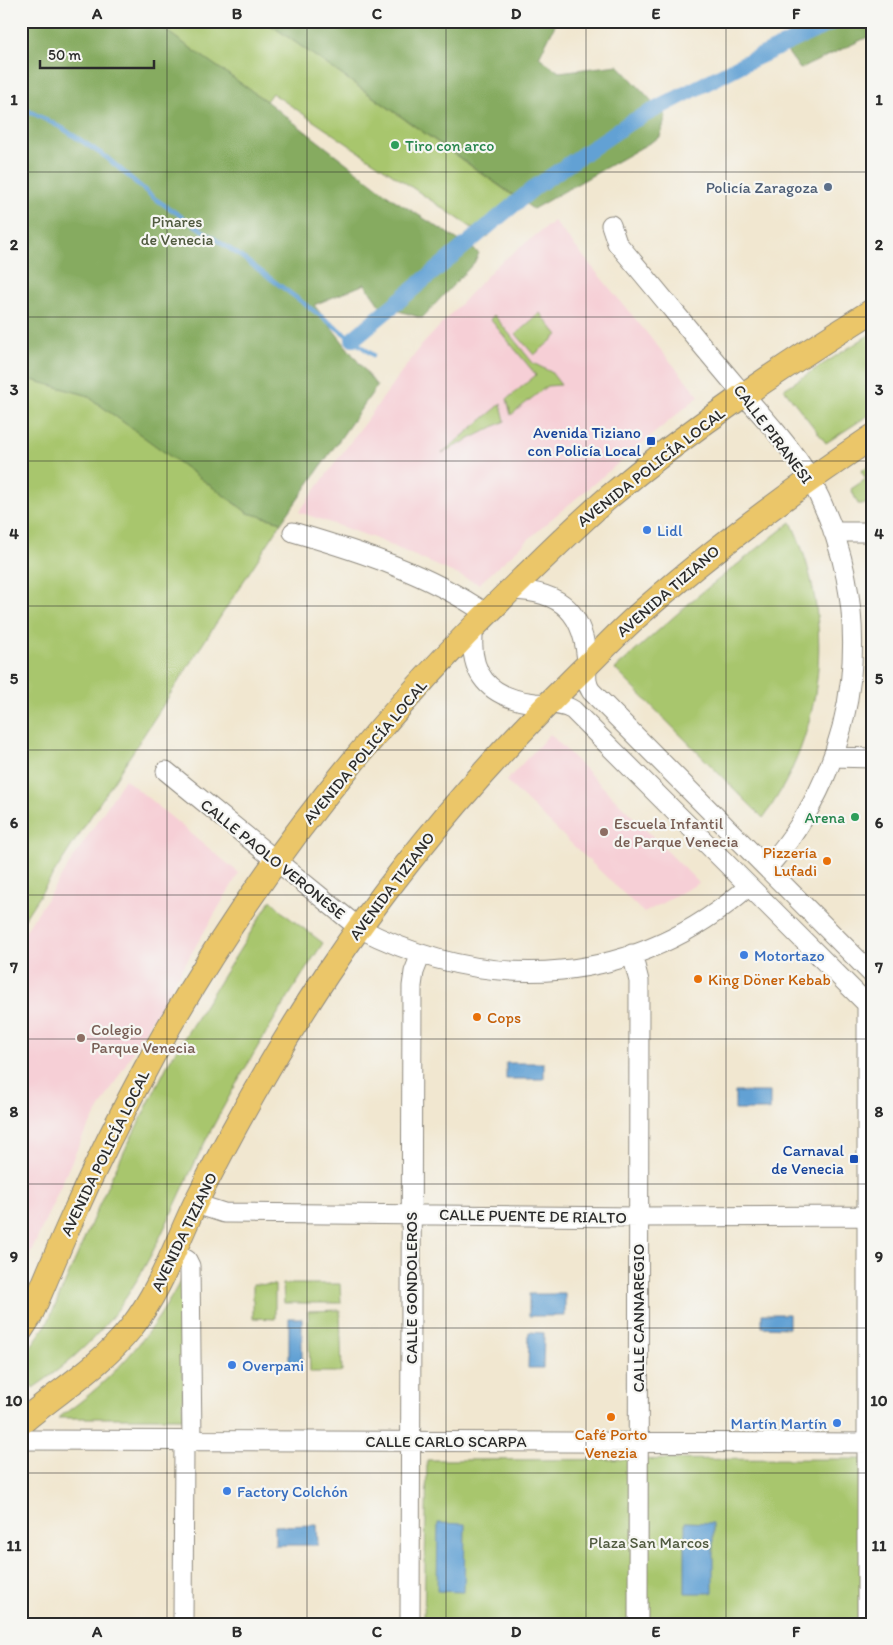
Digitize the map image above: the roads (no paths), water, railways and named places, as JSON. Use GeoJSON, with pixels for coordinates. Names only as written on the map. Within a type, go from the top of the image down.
{"type":"FeatureCollection","features":[{"type":"Feature","properties":{"kind":"main road","name":"AVENIDA POLICÍA LOCAL"},"geometry":{"type":"LineString","coordinates":[[21,1330],[30,1316],[69,1224],[110,1137],[154,1054],[229,930],[276,861],[370,742],[480,620],[610,496],[744,395],[872,311]]}},
{"type":"Feature","properties":{"kind":"main road","name":"AVENIDA TIZIANO"},"geometry":{"type":"LineString","coordinates":[[21,1423],[86,1374],[129,1330],[153,1297],[196,1204],[264,1076],[327,974],[435,827],[546,704],[614,637],[733,536],[810,479],[872,437]]}},
{"type":"Feature","properties":{"kind":"street","name":"CALLE PIRANESI"},"geometry":{"type":"LineString","coordinates":[[611,225],[617,243],[744,395],[810,479],[833,532],[848,588],[853,644],[848,702],[834,757],[816,799],[801,823],[767,868]]}},
{"type":"Feature","properties":{"kind":"street"},"geometry":{"type":"LineString","coordinates":[[293,532],[414,572],[440,585],[480,620],[472,640],[474,660],[486,683],[508,698],[562,705],[573,710],[869,1007],[867,1624]]}},
{"type":"Feature","properties":{"kind":"street"},"geometry":{"type":"LineString","coordinates":[[833,532],[872,532]]}},
{"type":"Feature","properties":{"kind":"street"},"geometry":{"type":"LineString","coordinates":[[511,590],[540,592],[564,604],[580,626],[587,665],[586,680],[591,691],[872,974]]}},
{"type":"Feature","properties":{"kind":"street"},"geometry":{"type":"LineString","coordinates":[[834,757],[872,758]]}},
{"type":"Feature","properties":{"kind":"street","name":"CALLE PAOLO VERONESE"},"geometry":{"type":"LineString","coordinates":[[166,770],[360,928],[381,939],[422,954],[454,964],[484,970],[530,973],[578,968],[632,954],[675,936],[697,924],[749,886]]}},
{"type":"Feature","properties":{"kind":"street","name":"CALLE GONDOLEROS"},"geometry":{"type":"LineString","coordinates":[[410,1624],[412,986],[414,972],[422,954]]}},
{"type":"Feature","properties":{"kind":"street","name":"CALLE CANNAREGIO"},"geometry":{"type":"LineString","coordinates":[[632,954],[639,982],[638,1624]]}},
{"type":"Feature","properties":{"kind":"street","name":"CALLE PUENTE DE RIALTO"},"geometry":{"type":"LineString","coordinates":[[196,1204],[224,1213],[639,1217],[869,1216]]}},
{"type":"Feature","properties":{"kind":"street"},"geometry":{"type":"LineString","coordinates":[[173,1253],[187,1260],[190,1266],[183,1624]]}},
{"type":"Feature","properties":{"kind":"street","name":"CALLE CARLO SCARPA"},"geometry":{"type":"LineString","coordinates":[[21,1440],[869,1443]]}},
{"type":"Feature","properties":{"kind":"water"},"geometry":{"type":"Polygon","coordinates":[[[506,1063],[544,1063],[544,1079],[506,1079],[506,1063]]]}},
{"type":"Feature","properties":{"kind":"water"},"geometry":{"type":"Polygon","coordinates":[[[735,1092],[770,1092],[770,1110],[735,1110],[735,1092]]]}},
{"type":"Feature","properties":{"kind":"water"},"geometry":{"type":"Polygon","coordinates":[[[529,1294],[565,1294],[565,1316],[529,1316],[529,1294]]]}},
{"type":"Feature","properties":{"kind":"water"},"geometry":{"type":"Polygon","coordinates":[[[762,1314],[789,1314],[789,1328],[762,1327],[762,1314]]]}},
{"type":"Feature","properties":{"kind":"water"},"geometry":{"type":"Polygon","coordinates":[[[289,1318],[302,1318],[302,1365],[289,1365],[289,1318]]]}},
{"type":"Feature","properties":{"kind":"water"},"geometry":{"type":"Polygon","coordinates":[[[529,1332],[544,1333],[543,1368],[528,1368],[529,1332]]]}},
{"type":"Feature","properties":{"kind":"water"},"geometry":{"type":"Polygon","coordinates":[[[685,1522],[713,1523],[713,1593],[685,1593],[685,1522]]]}},
{"type":"Feature","properties":{"kind":"water"},"geometry":{"type":"Polygon","coordinates":[[[438,1523],[465,1524],[464,1592],[437,1591],[438,1523]]]}},
{"type":"Feature","properties":{"kind":"water"},"geometry":{"type":"Polygon","coordinates":[[[317,1525],[318,1545],[275,1545],[275,1526],[317,1525]]]}},
{"type":"Feature","properties":{"kind":"waterway"},"geometry":{"type":"LineString","coordinates":[[353,339],[535,187],[629,123],[743,64],[835,21]]}},
{"type":"Feature","properties":{"kind":"waterway"},"geometry":{"type":"LineString","coordinates":[[21,107],[62,128],[106,157],[154,198],[239,255],[373,355]]}},
{"type":"Feature","properties":{"kind":"place","name":"Tiro con arco"},"geometry":{"type":"Point","coordinates":[395,145]}},
{"type":"Feature","properties":{"kind":"place","name":"Policía Zaragoza"},"geometry":{"type":"Point","coordinates":[828,187]}},
{"type":"Feature","properties":{"kind":"place","name":"Avenida Tiziano con Policía Local"},"geometry":{"type":"Point","coordinates":[651,441]}},
{"type":"Feature","properties":{"kind":"place","name":"Lidl"},"geometry":{"type":"Point","coordinates":[647,530]}},
{"type":"Feature","properties":{"kind":"place","name":"Arena"},"geometry":{"type":"Point","coordinates":[855,817]}},
{"type":"Feature","properties":{"kind":"place","name":"Escuela Infantil de Parque Venecia"},"geometry":{"type":"Point","coordinates":[604,832]}},
{"type":"Feature","properties":{"kind":"place","name":"Pizzería Lufadi"},"geometry":{"type":"Point","coordinates":[827,861]}},
{"type":"Feature","properties":{"kind":"place","name":"Motortazo"},"geometry":{"type":"Point","coordinates":[744,955]}},
{"type":"Feature","properties":{"kind":"place","name":"King Döner Kebab"},"geometry":{"type":"Point","coordinates":[698,979]}},
{"type":"Feature","properties":{"kind":"place","name":"Cops"},"geometry":{"type":"Point","coordinates":[477,1017]}},
{"type":"Feature","properties":{"kind":"place","name":"Colegio Parque Venecia"},"geometry":{"type":"Point","coordinates":[81,1038]}},
{"type":"Feature","properties":{"kind":"place","name":"Carnaval de Venecia"},"geometry":{"type":"Point","coordinates":[854,1159]}},
{"type":"Feature","properties":{"kind":"place","name":"Overpani"},"geometry":{"type":"Point","coordinates":[232,1365]}},
{"type":"Feature","properties":{"kind":"place","name":"Café Porto Venezia"},"geometry":{"type":"Point","coordinates":[611,1417]}},
{"type":"Feature","properties":{"kind":"place","name":"Martín Martín"},"geometry":{"type":"Point","coordinates":[837,1423]}},
{"type":"Feature","properties":{"kind":"place","name":"Factory Colchón"},"geometry":{"type":"Point","coordinates":[227,1491]}},
{"type":"Feature","properties":{"kind":"park label","name":"Pinares de Venecia"},"geometry":{"type":"Point","coordinates":[177,230]}},
{"type":"Feature","properties":{"kind":"park label","name":"Plaza San Marcos"},"geometry":{"type":"Point","coordinates":[649,1542]}}]}
